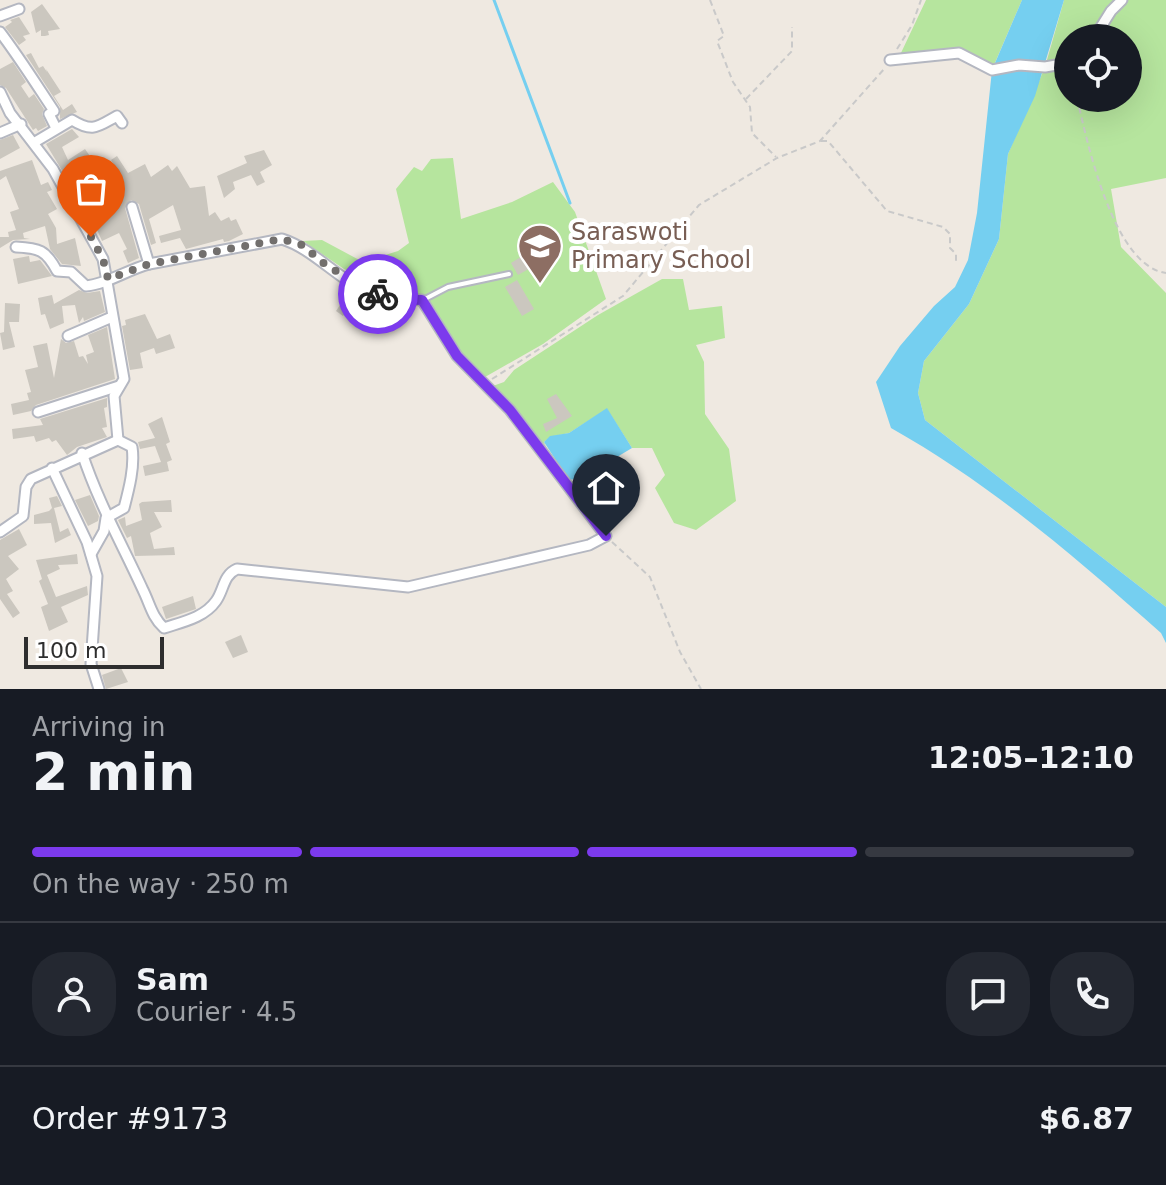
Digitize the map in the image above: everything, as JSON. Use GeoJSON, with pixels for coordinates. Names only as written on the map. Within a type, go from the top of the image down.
{"type":"FeatureCollection","features":[{"type":"Feature","properties":{"kind":"street"},"geometry":{"type":"LineString","coordinates":[[1104,24],[1122,0]]}},
{"type":"Feature","properties":{"kind":"street"},"geometry":{"type":"LineString","coordinates":[[0,16],[19,9]]}},
{"type":"Feature","properties":{"kind":"street"},"geometry":{"type":"LineString","coordinates":[[0,32],[18,53],[54,111],[49,114],[56,128]]}},
{"type":"Feature","properties":{"kind":"street"},"geometry":{"type":"LineString","coordinates":[[890,60],[959,53],[992,70],[1019,65],[1054,65]]}},
{"type":"Feature","properties":{"kind":"street"},"geometry":{"type":"LineString","coordinates":[[0,92],[10,113],[35,142],[97,248],[108,279],[124,379],[114,396],[118,440]]}},
{"type":"Feature","properties":{"kind":"street"},"geometry":{"type":"LineString","coordinates":[[35,142],[72,120],[83,127],[99,128],[117,116],[122,123]]}},
{"type":"Feature","properties":{"kind":"street"},"geometry":{"type":"LineString","coordinates":[[0,133],[21,124]]}},
{"type":"Feature","properties":{"kind":"street"},"geometry":{"type":"LineString","coordinates":[[132,207],[149,264]]}},
{"type":"Feature","properties":{"kind":"street"},"geometry":{"type":"LineString","coordinates":[[16,247],[41,248],[49,255],[57,271],[71,272],[86,286],[100,285],[149,264],[282,239],[302,245],[327,266],[389,299],[422,300],[457,356],[547,456],[606,536],[589,545],[408,587],[237,569],[231,572],[217,599],[203,614],[164,628],[155,620],[144,591],[106,518],[82,453]]}},
{"type":"Feature","properties":{"kind":"street"},"geometry":{"type":"LineString","coordinates":[[68,336],[82,327],[112,317]]}},
{"type":"Feature","properties":{"kind":"street"},"geometry":{"type":"LineString","coordinates":[[38,412],[119,386]]}},
{"type":"Feature","properties":{"kind":"street"},"geometry":{"type":"LineString","coordinates":[[0,532],[23,516],[26,487],[31,479],[82,453],[118,440],[132,447],[134,461],[124,508],[106,518]]}},
{"type":"Feature","properties":{"kind":"street"},"geometry":{"type":"LineString","coordinates":[[52,468],[91,554],[97,576],[91,664],[99,689]]}},
{"type":"Feature","properties":{"kind":"street"},"geometry":{"type":"LineString","coordinates":[[91,554],[104,531],[106,518]]}},
{"type":"Feature","properties":{"kind":"lane"},"geometry":{"type":"LineString","coordinates":[[422,300],[448,287],[509,274]]}},
{"type":"Feature","properties":{"kind":"path"},"geometry":{"type":"LineString","coordinates":[[710,0],[724,36],[717,41],[733,82],[750,107],[752,133],[777,158]]}},
{"type":"Feature","properties":{"kind":"path"},"geometry":{"type":"LineString","coordinates":[[820,141],[881,74],[912,25],[921,0]]}},
{"type":"Feature","properties":{"kind":"path"},"geometry":{"type":"LineString","coordinates":[[745,100],[792,51],[792,27]]}},
{"type":"Feature","properties":{"kind":"path"},"geometry":{"type":"LineString","coordinates":[[1081,112],[1100,188],[1127,245],[1156,272],[1166,273]]}},
{"type":"Feature","properties":{"kind":"path"},"geometry":{"type":"LineString","coordinates":[[484,384],[623,296],[699,205],[777,158],[820,141],[828,141],[887,211],[943,227],[950,234],[950,248],[956,254],[956,264]]}},
{"type":"Feature","properties":{"kind":"path"},"geometry":{"type":"LineString","coordinates":[[606,536],[650,577],[680,652],[701,689]]}},
{"type":"Feature","properties":{"kind":"green space"},"geometry":{"type":"Polygon","coordinates":[[[926,0],[1022,0],[994,65],[962,50],[900,55],[926,0]]]}},
{"type":"Feature","properties":{"kind":"green space"},"geometry":{"type":"Polygon","coordinates":[[[1064,0],[1166,0],[1166,178],[1111,189],[1121,247],[1166,293],[1166,607],[925,420],[918,393],[924,361],[969,304],[999,239],[1008,154],[1045,67],[1054,35],[1054,112],[1142,112],[1142,24],[1057,24],[1064,0]]]}},
{"type":"Feature","properties":{"kind":"green space"},"geometry":{"type":"Polygon","coordinates":[[[453,158],[461,219],[512,202],[553,182],[575,212],[606,299],[543,344],[485,377],[461,353],[425,295],[388,290],[344,269],[303,241],[322,240],[363,262],[398,251],[409,243],[396,189],[414,167],[422,171],[431,159],[453,158]]]}},
{"type":"Feature","properties":{"kind":"green space"},"geometry":{"type":"Polygon","coordinates":[[[662,279],[683,279],[689,310],[722,306],[725,338],[696,345],[704,362],[705,414],[729,449],[736,501],[696,530],[674,523],[655,488],[665,475],[652,448],[632,448],[607,409],[569,433],[550,437],[544,442],[546,446],[490,387],[504,382],[514,370],[598,315],[662,279]]]}},
{"type":"Feature","properties":{"kind":"water"},"geometry":{"type":"Polygon","coordinates":[[[1022,0],[1064,0],[1057,24],[1054,24],[1035,96],[1008,154],[999,239],[969,304],[924,361],[918,393],[925,420],[1166,607],[1166,643],[1161,633],[1032,523],[964,473],[891,428],[876,382],[900,346],[934,306],[955,287],[968,260],[977,213],[992,70],[1022,0]]]}},
{"type":"Feature","properties":{"kind":"water"},"geometry":{"type":"Polygon","coordinates":[[[607,408],[632,448],[582,478],[569,480],[544,442],[550,436],[569,433],[607,408]]]}},
{"type":"Feature","properties":{"kind":"building"},"geometry":{"type":"Polygon","coordinates":[[[42,4],[60,29],[48,31],[49,35],[45,36],[41,36],[41,30],[36,33],[31,12],[42,4]]]}},
{"type":"Feature","properties":{"kind":"building"},"geometry":{"type":"Polygon","coordinates":[[[19,17],[30,34],[23,36],[26,40],[19,45],[5,27],[12,22],[10,20],[19,17]]]}},
{"type":"Feature","properties":{"kind":"building"},"geometry":{"type":"Polygon","coordinates":[[[31,53],[39,68],[43,66],[47,72],[46,69],[61,92],[54,96],[63,110],[72,104],[77,112],[60,119],[60,107],[26,55],[31,53]]]}},
{"type":"Feature","properties":{"kind":"building"},"geometry":{"type":"Polygon","coordinates":[[[13,62],[26,82],[21,86],[29,98],[34,94],[44,109],[42,114],[47,126],[38,131],[36,128],[33,130],[6,88],[0,85],[0,69],[13,62]]]}},
{"type":"Feature","properties":{"kind":"building"},"geometry":{"type":"Polygon","coordinates":[[[72,129],[79,137],[62,147],[68,160],[85,149],[92,159],[71,173],[74,178],[69,182],[46,144],[72,129]]]}},
{"type":"Feature","properties":{"kind":"building"},"geometry":{"type":"Polygon","coordinates":[[[13,135],[20,148],[0,159],[0,140],[13,135]]]}},
{"type":"Feature","properties":{"kind":"building"},"geometry":{"type":"Polygon","coordinates":[[[264,150],[272,165],[260,172],[265,182],[257,186],[251,175],[233,182],[235,189],[224,198],[217,176],[247,163],[244,156],[264,150]]]}},
{"type":"Feature","properties":{"kind":"building"},"geometry":{"type":"Polygon","coordinates":[[[117,156],[128,173],[145,164],[151,177],[168,165],[172,171],[177,166],[190,188],[205,186],[209,216],[215,212],[221,221],[229,217],[231,221],[236,219],[243,234],[229,241],[224,242],[223,239],[186,249],[180,238],[161,243],[159,236],[181,230],[173,205],[149,219],[156,243],[151,245],[139,204],[131,200],[125,208],[139,258],[128,263],[123,251],[127,249],[119,233],[102,241],[95,225],[98,223],[78,190],[90,182],[101,198],[113,191],[109,181],[121,176],[111,160],[117,156]]]}},
{"type":"Feature","properties":{"kind":"building"},"geometry":{"type":"Polygon","coordinates":[[[32,160],[41,185],[48,182],[52,190],[47,192],[57,209],[48,214],[56,228],[57,244],[75,238],[81,266],[62,264],[50,249],[45,226],[23,233],[24,238],[30,239],[13,240],[0,248],[0,237],[9,237],[8,232],[16,230],[10,212],[19,209],[6,176],[0,180],[0,171],[32,160]]]}},
{"type":"Feature","properties":{"kind":"building"},"geometry":{"type":"Polygon","coordinates":[[[540,245],[548,258],[518,275],[511,263],[540,245]]]}},
{"type":"Feature","properties":{"kind":"building"},"geometry":{"type":"Polygon","coordinates":[[[29,256],[30,262],[40,260],[52,276],[18,284],[13,259],[29,256]]]}},
{"type":"Feature","properties":{"kind":"building"},"geometry":{"type":"Polygon","coordinates":[[[517,280],[534,309],[522,316],[505,287],[517,280]]]}},
{"type":"Feature","properties":{"kind":"building"},"geometry":{"type":"Polygon","coordinates":[[[79,290],[87,293],[100,291],[105,312],[84,321],[83,317],[79,323],[75,305],[62,306],[64,323],[50,329],[45,314],[41,315],[38,298],[52,295],[54,304],[79,290]]]}},
{"type":"Feature","properties":{"kind":"building"},"geometry":{"type":"Polygon","coordinates":[[[348,293],[355,298],[352,303],[366,315],[374,310],[378,316],[369,321],[365,316],[361,321],[348,309],[343,316],[336,311],[348,293]]]}},
{"type":"Feature","properties":{"kind":"building"},"geometry":{"type":"Polygon","coordinates":[[[5,303],[20,304],[19,322],[9,322],[15,347],[3,350],[0,333],[4,332],[5,303]]]}},
{"type":"Feature","properties":{"kind":"building"},"geometry":{"type":"Polygon","coordinates":[[[145,314],[157,339],[170,334],[175,348],[156,354],[154,348],[140,353],[143,368],[130,370],[122,326],[126,325],[125,320],[145,314]]]}},
{"type":"Feature","properties":{"kind":"building"},"geometry":{"type":"Polygon","coordinates":[[[107,327],[115,379],[13,415],[11,404],[29,400],[27,393],[31,392],[25,370],[38,367],[33,346],[47,343],[54,378],[61,339],[66,343],[74,341],[79,357],[83,356],[88,364],[86,355],[94,352],[88,335],[107,327]]]}},
{"type":"Feature","properties":{"kind":"building"},"geometry":{"type":"Polygon","coordinates":[[[556,394],[572,416],[546,432],[543,424],[557,418],[547,399],[556,394]]]}},
{"type":"Feature","properties":{"kind":"building"},"geometry":{"type":"Polygon","coordinates":[[[107,398],[107,407],[104,408],[107,427],[102,428],[107,437],[77,447],[67,455],[56,440],[52,442],[49,438],[36,442],[34,436],[13,439],[12,429],[43,425],[40,419],[107,398]]]}},
{"type":"Feature","properties":{"kind":"building"},"geometry":{"type":"Polygon","coordinates":[[[162,417],[170,442],[166,444],[172,460],[167,462],[169,471],[145,476],[143,466],[161,462],[155,446],[140,449],[138,442],[155,438],[148,424],[162,417]]]}},
{"type":"Feature","properties":{"kind":"building"},"geometry":{"type":"Polygon","coordinates":[[[90,495],[99,516],[98,521],[88,526],[75,500],[90,495]]]}},
{"type":"Feature","properties":{"kind":"building"},"geometry":{"type":"Polygon","coordinates":[[[57,496],[62,506],[54,508],[60,532],[68,528],[71,535],[55,543],[51,523],[34,524],[34,515],[49,511],[52,508],[49,498],[57,496]]]}},
{"type":"Feature","properties":{"kind":"building"},"geometry":{"type":"Polygon","coordinates":[[[171,500],[172,512],[154,512],[162,527],[150,533],[154,549],[174,547],[175,555],[135,556],[131,536],[127,538],[118,520],[125,517],[126,526],[142,520],[139,504],[171,500]]]}},
{"type":"Feature","properties":{"kind":"building"},"geometry":{"type":"Polygon","coordinates":[[[19,529],[27,545],[8,556],[19,569],[6,579],[13,591],[7,594],[20,613],[13,618],[0,599],[0,540],[19,529]]]}},
{"type":"Feature","properties":{"kind":"building"},"geometry":{"type":"Polygon","coordinates":[[[77,554],[78,564],[58,565],[60,569],[47,575],[56,597],[87,586],[88,595],[61,607],[68,622],[49,631],[41,607],[48,604],[39,581],[42,579],[36,560],[77,554]]]}},
{"type":"Feature","properties":{"kind":"building"},"geometry":{"type":"Polygon","coordinates":[[[193,596],[196,609],[166,619],[162,607],[193,596]]]}},
{"type":"Feature","properties":{"kind":"building"},"geometry":{"type":"Polygon","coordinates":[[[241,635],[248,652],[233,658],[225,642],[241,635]]]}},
{"type":"Feature","properties":{"kind":"building"},"geometry":{"type":"Polygon","coordinates":[[[121,668],[128,682],[106,689],[102,675],[121,668]]]}},
{"type":"Feature","properties":{"kind":"waterway"},"geometry":{"type":"LineString","coordinates":[[494,0],[570,203]]}},
{"type":"Feature","properties":{"kind":"way so far"},"geometry":{"type":"LineString","coordinates":[[91,237],[103,259],[108,279],[149,264],[282,239],[302,245],[327,266],[378,294]]}},
{"type":"Feature","properties":{"kind":"place","name":"Saraswoti Primary School"},"geometry":{"type":"Point","coordinates":[540,285]}},
{"type":"Feature","properties":{"kind":"route"},"geometry":{"type":"LineString","coordinates":[[378,294],[389,299],[422,300],[457,356],[510,410],[606,536]]}}]}
